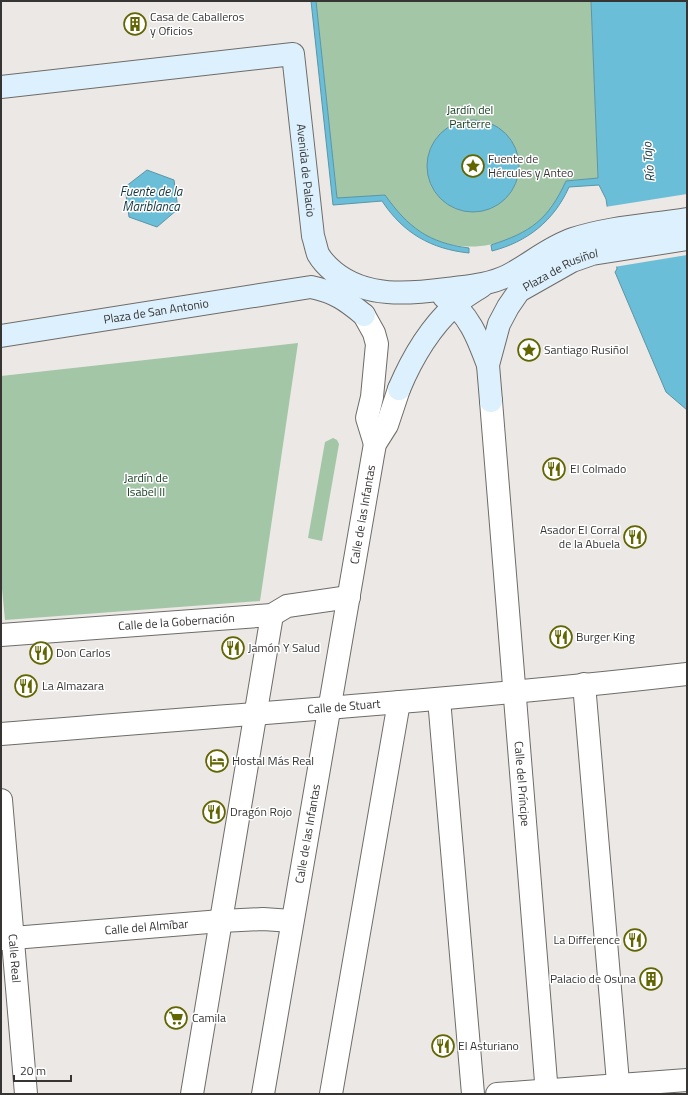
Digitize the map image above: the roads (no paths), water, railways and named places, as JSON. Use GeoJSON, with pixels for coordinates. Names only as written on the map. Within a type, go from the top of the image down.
{"type":"FeatureCollection","features":[{"type":"Feature","properties":{"kind":"main road","name":"Avenida de Palacio"},"geometry":{"type":"LineString","coordinates":[[1,87],[293,54],[313,236],[319,254],[337,285]]}},
{"type":"Feature","properties":{"kind":"main road"},"geometry":{"type":"LineString","coordinates":[[610,241],[687,219]]}},
{"type":"Feature","properties":{"kind":"main road","name":"Plaza de Rusiñol"},"geometry":{"type":"LineString","coordinates":[[337,285],[372,291],[431,291],[485,284],[506,276],[573,239],[610,241]]}},
{"type":"Feature","properties":{"kind":"main road"},"geometry":{"type":"LineString","coordinates":[[610,241],[687,239]]}},
{"type":"Feature","properties":{"kind":"main road","name":"Plaza de Rusiñol"},"geometry":{"type":"LineString","coordinates":[[488,365],[499,324],[519,291],[572,261],[592,254],[610,241]]}},
{"type":"Feature","properties":{"kind":"main road"},"geometry":{"type":"LineString","coordinates":[[311,287],[320,278],[319,254]]}},
{"type":"Feature","properties":{"kind":"main road","name":"Plaza de Rusiñol"},"geometry":{"type":"LineString","coordinates":[[399,389],[422,345],[437,323],[455,305],[485,284]]}},
{"type":"Feature","properties":{"kind":"main road"},"geometry":{"type":"LineString","coordinates":[[337,285],[343,297],[364,315]]}},
{"type":"Feature","properties":{"kind":"main road","name":"Plaza de San Antonio"},"geometry":{"type":"LineString","coordinates":[[1,336],[311,287],[337,285]]}},
{"type":"Feature","properties":{"kind":"main road","name":"Plaza de Rusiñol"},"geometry":{"type":"LineString","coordinates":[[431,291],[455,305],[467,318],[488,365],[491,401]]}},
{"type":"Feature","properties":{"kind":"street"},"geometry":{"type":"LineString","coordinates":[[364,315],[374,333],[377,344],[372,397],[367,418],[374,450]]}},
{"type":"Feature","properties":{"kind":"street","name":"Plaza de Rusiñol"},"geometry":{"type":"LineString","coordinates":[[374,450],[387,425],[399,389]]}},
{"type":"Feature","properties":{"kind":"street","name":"Plaza de Rusiñol"},"geometry":{"type":"LineString","coordinates":[[491,401],[498,474]]}},
{"type":"Feature","properties":{"kind":"street","name":"Calle de las Infantas"},"geometry":{"type":"LineString","coordinates":[[263,1094],[374,450]]}},
{"type":"Feature","properties":{"kind":"street","name":"Calle del Príncipe"},"geometry":{"type":"LineString","coordinates":[[498,474],[514,691],[547,1092]]}},
{"type":"Feature","properties":{"kind":"street","name":"Calle de la Gobernación"},"geometry":{"type":"LineString","coordinates":[[1,635],[272,616],[287,606],[349,597]]}},
{"type":"Feature","properties":{"kind":"street"},"geometry":{"type":"LineString","coordinates":[[192,1094],[272,616]]}},
{"type":"Feature","properties":{"kind":"street","name":"Calle de Stuart"},"geometry":{"type":"LineString","coordinates":[[1,734],[439,699],[687,674]]}},
{"type":"Feature","properties":{"kind":"street"},"geometry":{"type":"LineString","coordinates":[[584,684],[619,1090]]}},
{"type":"Feature","properties":{"kind":"street"},"geometry":{"type":"LineString","coordinates":[[439,699],[473,1094]]}},
{"type":"Feature","properties":{"kind":"street"},"geometry":{"type":"LineString","coordinates":[[331,1094],[399,702]]}},
{"type":"Feature","properties":{"kind":"street","name":"Calle Real"},"geometry":{"type":"LineString","coordinates":[[1,800],[7,938],[26,1094]]}},
{"type":"Feature","properties":{"kind":"street","name":"Calle del Almíbar"},"geometry":{"type":"LineString","coordinates":[[7,938],[221,921],[262,919],[292,921]]}},
{"type":"Feature","properties":{"kind":"street"},"geometry":{"type":"LineString","coordinates":[[497,1094],[619,1090],[687,1080]]}},
{"type":"Feature","properties":{"kind":"water"},"geometry":{"type":"Polygon","coordinates":[[[311,1],[316,1],[337,198],[385,195],[402,216],[420,232],[442,242],[469,248],[469,253],[442,248],[419,238],[399,222],[382,201],[333,205],[311,1]]]}},
{"type":"Feature","properties":{"kind":"water","name":"Río Tajo"},"geometry":{"type":"Polygon","coordinates":[[[591,1],[687,1],[687,410],[666,392],[615,272],[617,269],[606,199],[599,185],[569,187],[556,210],[538,228],[517,242],[492,251],[491,245],[517,235],[537,223],[552,206],[566,181],[598,178],[591,1]]]}},
{"type":"Feature","properties":{"kind":"water","name":"Fuente de Hércules y Anteo"},"geometry":{"type":"Polygon","coordinates":[[[473,120],[490,124],[505,134],[515,149],[519,166],[515,183],[505,198],[490,208],[473,212],[456,208],[441,198],[431,183],[427,166],[431,149],[441,134],[456,124],[473,120]]]}},
{"type":"Feature","properties":{"kind":"water","name":"Fuente de la Mariblanca"},"geometry":{"type":"Polygon","coordinates":[[[147,170],[174,180],[178,209],[157,227],[129,217],[125,187],[147,170]]]}},
{"type":"Feature","properties":{"kind":"place","name":"Casa de Caballeros y Oficios"},"geometry":{"type":"Point","coordinates":[135,24]}},
{"type":"Feature","properties":{"kind":"place","name":"Fuente de Hércules y Anteo"},"geometry":{"type":"Point","coordinates":[473,166]}},
{"type":"Feature","properties":{"kind":"place","name":"Santiago Rusiñol"},"geometry":{"type":"Point","coordinates":[529,350]}},
{"type":"Feature","properties":{"kind":"place","name":"El Colmado"},"geometry":{"type":"Point","coordinates":[554,469]}},
{"type":"Feature","properties":{"kind":"place","name":"Asador El Corral de la Abuela"},"geometry":{"type":"Point","coordinates":[635,537]}},
{"type":"Feature","properties":{"kind":"place","name":"Burger King"},"geometry":{"type":"Point","coordinates":[561,637]}},
{"type":"Feature","properties":{"kind":"place","name":"Jamón Y Salud"},"geometry":{"type":"Point","coordinates":[233,648]}},
{"type":"Feature","properties":{"kind":"place","name":"Don Carlos"},"geometry":{"type":"Point","coordinates":[41,653]}},
{"type":"Feature","properties":{"kind":"place","name":"La Almazara"},"geometry":{"type":"Point","coordinates":[26,686]}},
{"type":"Feature","properties":{"kind":"place","name":"Hostal Más Real"},"geometry":{"type":"Point","coordinates":[217,761]}},
{"type":"Feature","properties":{"kind":"place","name":"Dragón Rojo"},"geometry":{"type":"Point","coordinates":[214,812]}},
{"type":"Feature","properties":{"kind":"place","name":"La Difference"},"geometry":{"type":"Point","coordinates":[635,940]}},
{"type":"Feature","properties":{"kind":"place","name":"Palacio de Osuna"},"geometry":{"type":"Point","coordinates":[651,979]}},
{"type":"Feature","properties":{"kind":"place","name":"Camila"},"geometry":{"type":"Point","coordinates":[176,1018]}},
{"type":"Feature","properties":{"kind":"place","name":"El Asturiano"},"geometry":{"type":"Point","coordinates":[443,1046]}},
{"type":"Feature","properties":{"kind":"park label","name":"Jardín del Parterre"},"geometry":{"type":"Point","coordinates":[470,117]}},
{"type":"Feature","properties":{"kind":"park label","name":"Jardín de Isabel II"},"geometry":{"type":"Point","coordinates":[146,485]}}]}
